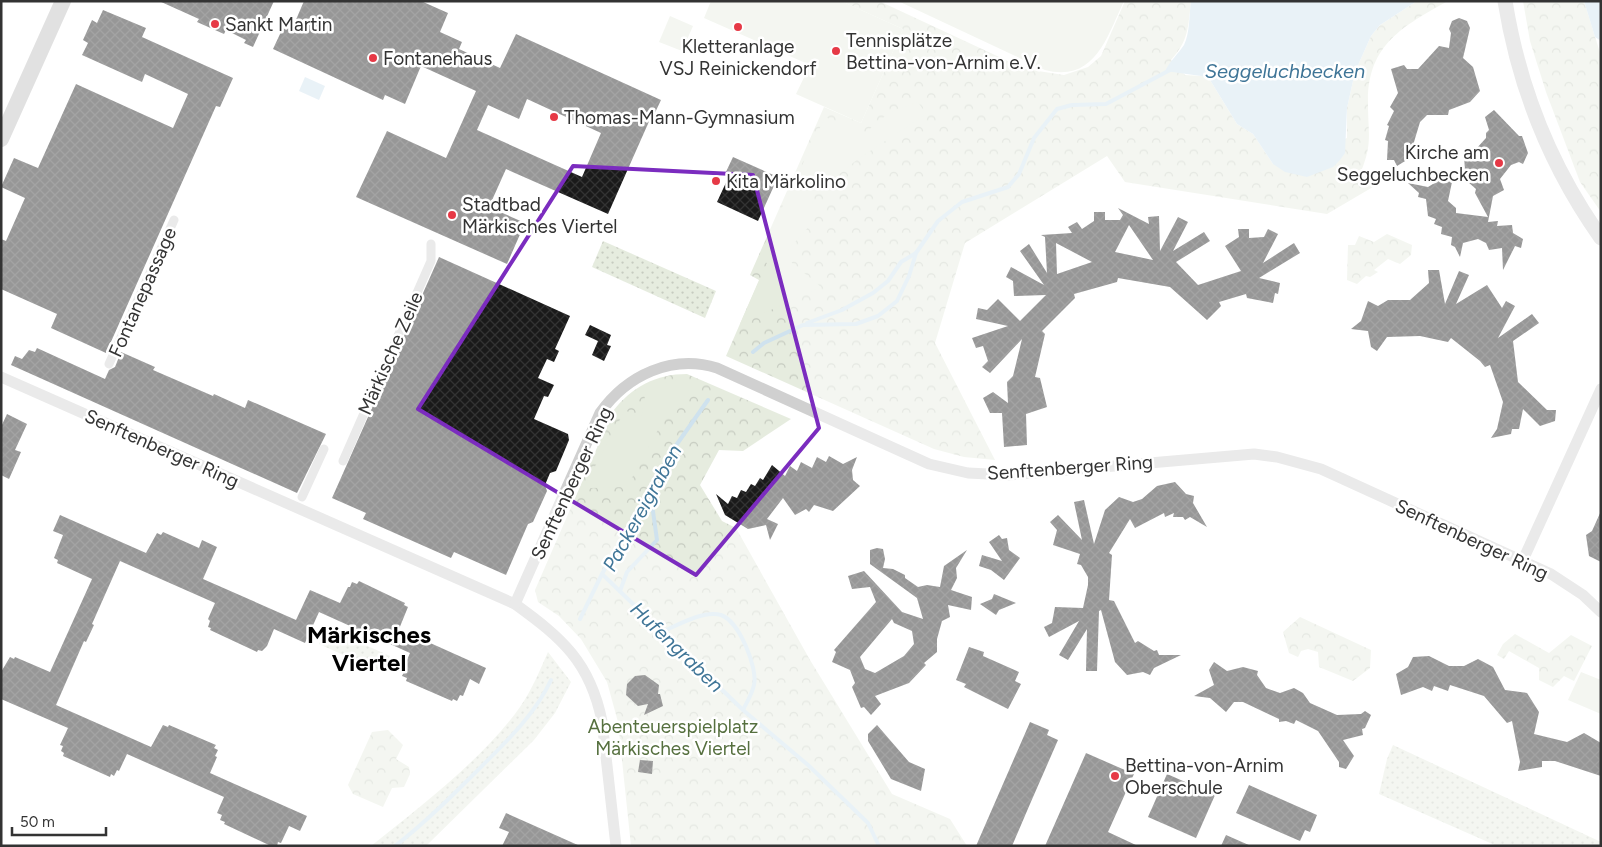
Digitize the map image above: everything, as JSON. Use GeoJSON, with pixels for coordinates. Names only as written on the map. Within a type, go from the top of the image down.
{"type":"FeatureCollection","features":[{"type":"Feature","properties":{"kind":"main road"},"geometry":{"type":"LineString","coordinates":[[1,139],[63,1]]}},
{"type":"Feature","properties":{"kind":"street"},"geometry":{"type":"LineString","coordinates":[[1505,1],[1519,72],[1538,126],[1569,190],[1601,238]]}},
{"type":"Feature","properties":{"kind":"street","name":"Fontanepassage"},"geometry":{"type":"LineString","coordinates":[[109,364],[174,220]]}},
{"type":"Feature","properties":{"kind":"street","name":"Märkische Zeile"},"geometry":{"type":"LineString","coordinates":[[343,461],[431,262],[431,244]]}},
{"type":"Feature","properties":{"kind":"street","name":"Senftenberger Ring"},"geometry":{"type":"LineString","coordinates":[[515,604],[600,413],[614,396],[631,382],[653,370],[677,364],[702,363],[717,368],[917,459],[968,473],[1009,475],[1254,454],[1276,457],[1321,469],[1551,574],[1583,595],[1601,612]]}},
{"type":"Feature","properties":{"kind":"street","name":"Senftenberger Ring"},"geometry":{"type":"LineString","coordinates":[[1,377],[515,604],[553,633],[572,652],[593,690],[602,721],[616,846]]}},
{"type":"Feature","properties":{"kind":"street"},"geometry":{"type":"LineString","coordinates":[[1523,560],[1601,390]]}},
{"type":"Feature","properties":{"kind":"street"},"geometry":{"type":"LineString","coordinates":[[302,497],[324,449]]}},
{"type":"Feature","properties":{"kind":"highlighted area"},"geometry":{"type":"Polygon","coordinates":[[[573,166],[753,175],[819,428],[696,575],[418,409],[573,166]]]}},
{"type":"Feature","properties":{"kind":"green space","name":"Tennisplätze Bettina-von-Arnim e.V."},"geometry":{"type":"Polygon","coordinates":[[[711,1],[841,1],[903,29],[861,123],[796,94],[810,65],[704,18],[711,1]]]}},
{"type":"Feature","properties":{"kind":"green space"},"geometry":{"type":"Polygon","coordinates":[[[841,1],[879,1],[1025,69],[1064,75],[1088,67],[1101,56],[1125,1],[1191,1],[1187,33],[1177,53],[1171,60],[1185,75],[1201,76],[1210,80],[1237,124],[1253,134],[1273,164],[1347,138],[1347,108],[1355,72],[1371,36],[1380,25],[1417,1],[1448,1],[1416,19],[1391,40],[1381,52],[1369,83],[1368,146],[1360,174],[1378,184],[1327,214],[1125,182],[1107,156],[965,243],[935,343],[995,460],[964,457],[934,449],[726,356],[759,280],[750,275],[824,107],[861,123],[903,29],[841,1]]]}},
{"type":"Feature","properties":{"kind":"green space"},"geometry":{"type":"Polygon","coordinates":[[[898,1],[1124,1],[1112,29],[1097,54],[1076,70],[1062,72],[1045,70],[898,1]]]}},
{"type":"Feature","properties":{"kind":"green space"},"geometry":{"type":"Polygon","coordinates":[[[1523,1],[1584,1],[1601,56],[1601,212],[1580,182],[1546,92],[1530,41],[1523,1]]]}},
{"type":"Feature","properties":{"kind":"green space"},"geometry":{"type":"Polygon","coordinates":[[[670,16],[693,26],[682,51],[659,42],[670,16]]]}},
{"type":"Feature","properties":{"kind":"green space"},"geometry":{"type":"Polygon","coordinates":[[[918,102],[926,114],[858,159],[813,195],[812,223],[787,251],[792,263],[821,287],[740,324],[767,263],[758,258],[825,117],[865,133],[890,112],[918,102]]]}},
{"type":"Feature","properties":{"kind":"green space"},"geometry":{"type":"Polygon","coordinates":[[[1387,234],[1412,245],[1411,255],[1400,264],[1388,259],[1374,270],[1378,272],[1370,277],[1366,276],[1357,284],[1347,280],[1348,245],[1355,245],[1359,236],[1374,242],[1387,234]]]}},
{"type":"Feature","properties":{"kind":"green space"},"geometry":{"type":"Polygon","coordinates":[[[603,241],[716,291],[705,318],[592,267],[603,241]]]}},
{"type":"Feature","properties":{"kind":"green space","name":"Abenteuerspielplatz Märkisches Viertel"},"geometry":{"type":"Polygon","coordinates":[[[687,374],[791,419],[743,451],[719,450],[700,485],[722,521],[736,528],[810,660],[892,794],[950,819],[967,846],[631,846],[618,722],[607,682],[581,639],[559,616],[538,602],[535,590],[613,411],[628,395],[646,383],[665,376],[687,374]]]}},
{"type":"Feature","properties":{"kind":"green space"},"geometry":{"type":"Polygon","coordinates":[[[678,379],[692,386],[659,428],[627,487],[591,488],[585,485],[625,410],[641,419],[647,384],[670,382],[678,379]]]}},
{"type":"Feature","properties":{"kind":"green space"},"geometry":{"type":"Polygon","coordinates":[[[1300,617],[1371,650],[1370,668],[1353,681],[1319,667],[1318,652],[1308,649],[1301,651],[1298,657],[1289,653],[1283,632],[1300,617]]]}},
{"type":"Feature","properties":{"kind":"green space"},"geometry":{"type":"Polygon","coordinates":[[[327,628],[390,656],[383,673],[319,644],[327,628]]]}},
{"type":"Feature","properties":{"kind":"green space"},"geometry":{"type":"Polygon","coordinates":[[[1515,634],[1549,653],[1571,635],[1592,646],[1574,681],[1564,676],[1553,687],[1539,680],[1539,668],[1509,651],[1504,659],[1497,655],[1503,644],[1515,634]]]}},
{"type":"Feature","properties":{"kind":"green space"},"geometry":{"type":"Polygon","coordinates":[[[548,652],[571,682],[555,713],[534,740],[426,846],[371,846],[450,781],[506,726],[536,680],[548,652]]]}},
{"type":"Feature","properties":{"kind":"green space"},"geometry":{"type":"Polygon","coordinates":[[[1581,672],[1601,680],[1601,714],[1568,700],[1581,672]]]}},
{"type":"Feature","properties":{"kind":"green space"},"geometry":{"type":"Polygon","coordinates":[[[388,730],[403,745],[396,759],[409,767],[410,774],[404,787],[392,788],[383,807],[353,794],[348,785],[372,732],[388,730]]]}},
{"type":"Feature","properties":{"kind":"green space"},"geometry":{"type":"Polygon","coordinates":[[[1393,745],[1601,842],[1601,846],[1497,846],[1379,794],[1387,759],[1393,745]]]}},
{"type":"Feature","properties":{"kind":"water","name":"Seggeluchbecken"},"geometry":{"type":"Polygon","coordinates":[[[1191,1],[1417,1],[1380,25],[1371,36],[1355,72],[1347,108],[1345,153],[1333,167],[1307,177],[1285,172],[1273,164],[1253,134],[1237,124],[1210,80],[1201,76],[1165,71],[1186,40],[1191,1]]]}},
{"type":"Feature","properties":{"kind":"water"},"geometry":{"type":"Polygon","coordinates":[[[1584,1],[1601,1],[1601,41],[1595,37],[1584,1]]]}},
{"type":"Feature","properties":{"kind":"water"},"geometry":{"type":"Polygon","coordinates":[[[305,77],[325,86],[319,100],[299,91],[305,77]]]}},
{"type":"Feature","properties":{"kind":"building","name":"Sankt Martin"},"geometry":{"type":"Polygon","coordinates":[[[159,1],[274,1],[253,47],[244,43],[246,40],[226,30],[224,34],[197,22],[199,19],[159,1]]]}},
{"type":"Feature","properties":{"kind":"building"},"geometry":{"type":"Polygon","coordinates":[[[304,1],[421,1],[448,13],[440,32],[462,42],[459,49],[500,68],[516,34],[661,100],[653,117],[651,117],[608,214],[506,169],[489,207],[525,223],[507,264],[356,197],[387,131],[446,158],[476,91],[421,66],[405,104],[385,95],[383,100],[273,49],[287,19],[295,22],[304,1]],[[527,99],[519,119],[488,105],[477,130],[582,177],[601,133],[527,99]]]}},
{"type":"Feature","properties":{"kind":"building"},"geometry":{"type":"Polygon","coordinates":[[[103,10],[146,28],[142,37],[233,78],[220,107],[216,106],[106,353],[51,328],[57,314],[1,289],[1,239],[6,241],[25,198],[1,187],[14,158],[38,168],[76,84],[173,128],[188,94],[145,74],[142,82],[82,55],[88,43],[83,40],[92,20],[97,23],[103,10]]]}},
{"type":"Feature","properties":{"kind":"building"},"geometry":{"type":"Polygon","coordinates":[[[1459,18],[1467,21],[1470,28],[1463,58],[1473,67],[1480,91],[1470,102],[1449,110],[1448,115],[1427,115],[1420,122],[1414,142],[1413,150],[1415,155],[1397,166],[1394,160],[1387,160],[1388,141],[1385,140],[1389,126],[1387,125],[1394,111],[1390,107],[1398,93],[1391,69],[1404,65],[1407,69],[1418,69],[1439,46],[1449,48],[1451,33],[1449,29],[1452,21],[1459,18]]]}},
{"type":"Feature","properties":{"kind":"building"},"geometry":{"type":"Polygon","coordinates":[[[1494,110],[1519,136],[1522,136],[1528,153],[1523,164],[1519,162],[1511,165],[1500,179],[1504,190],[1493,196],[1488,222],[1498,221],[1497,226],[1512,225],[1513,233],[1523,239],[1521,248],[1515,246],[1503,270],[1502,248],[1489,250],[1486,243],[1478,239],[1463,243],[1460,257],[1455,247],[1451,245],[1452,237],[1441,234],[1442,227],[1434,224],[1436,219],[1428,216],[1426,199],[1418,197],[1419,193],[1408,183],[1428,187],[1446,176],[1452,182],[1448,201],[1456,208],[1456,213],[1488,217],[1475,193],[1476,189],[1468,182],[1462,180],[1465,174],[1464,152],[1476,149],[1486,138],[1486,133],[1489,130],[1485,117],[1494,110]]]}},
{"type":"Feature","properties":{"kind":"building"},"geometry":{"type":"Polygon","coordinates":[[[733,157],[778,177],[758,221],[717,202],[729,176],[725,174],[733,157]]]}},
{"type":"Feature","properties":{"kind":"building"},"geometry":{"type":"Polygon","coordinates":[[[1118,208],[1149,224],[1148,217],[1159,216],[1160,251],[1178,217],[1188,222],[1173,251],[1204,232],[1210,241],[1176,262],[1198,285],[1241,271],[1225,246],[1239,237],[1238,229],[1249,229],[1249,238],[1264,237],[1268,229],[1278,234],[1263,263],[1294,243],[1300,253],[1259,278],[1280,283],[1278,294],[1275,293],[1273,303],[1247,298],[1246,294],[1219,302],[1221,306],[1207,320],[1170,287],[1118,278],[1117,282],[1074,294],[1075,298],[1042,331],[1045,334],[1035,377],[1040,378],[1047,407],[1026,414],[1027,445],[1004,447],[1002,413],[990,413],[983,398],[993,392],[1008,403],[1007,382],[1013,376],[1022,339],[990,373],[982,367],[988,361],[983,346],[976,348],[972,338],[1008,326],[976,319],[978,308],[987,310],[998,299],[1020,321],[1046,295],[1014,296],[1013,281],[1006,277],[1011,267],[1044,285],[1020,251],[1029,244],[1047,273],[1045,237],[1041,235],[1072,233],[1068,227],[1077,222],[1082,229],[1094,221],[1094,212],[1105,212],[1105,220],[1120,220],[1123,215],[1118,208]],[[1129,225],[1115,252],[1153,260],[1129,225]],[[1056,243],[1057,274],[1092,262],[1056,243]]]}},
{"type":"Feature","properties":{"kind":"building"},"geometry":{"type":"Polygon","coordinates":[[[439,257],[570,316],[555,349],[559,351],[554,362],[547,359],[538,378],[554,385],[548,397],[544,396],[534,419],[568,434],[569,440],[556,471],[550,473],[545,485],[547,491],[533,522],[528,524],[506,575],[454,552],[451,558],[363,519],[366,513],[332,498],[439,257]]]}},
{"type":"Feature","properties":{"kind":"building"},"geometry":{"type":"Polygon","coordinates":[[[1428,270],[1439,270],[1445,304],[1459,271],[1469,275],[1456,304],[1487,285],[1502,308],[1506,301],[1515,306],[1498,338],[1532,314],[1539,323],[1513,341],[1518,382],[1547,410],[1556,410],[1555,421],[1540,426],[1523,409],[1519,429],[1512,429],[1511,434],[1491,438],[1497,429],[1503,402],[1490,365],[1485,367],[1451,338],[1448,342],[1420,336],[1387,337],[1377,351],[1371,347],[1368,331],[1351,329],[1361,321],[1368,301],[1378,306],[1388,300],[1410,300],[1429,283],[1428,270]]]}},
{"type":"Feature","properties":{"kind":"building"},"geometry":{"type":"Polygon","coordinates":[[[590,325],[611,335],[607,345],[611,346],[604,361],[592,355],[598,341],[585,335],[590,325]]]}},
{"type":"Feature","properties":{"kind":"building"},"geometry":{"type":"Polygon","coordinates":[[[37,348],[105,379],[109,370],[115,367],[121,352],[155,367],[153,370],[213,396],[214,394],[245,408],[248,400],[326,434],[297,493],[11,365],[15,356],[22,359],[29,350],[35,352],[37,348]]]}},
{"type":"Feature","properties":{"kind":"building"},"geometry":{"type":"Polygon","coordinates":[[[7,414],[27,424],[15,450],[21,452],[9,479],[1,475],[1,427],[7,414]]]}},
{"type":"Feature","properties":{"kind":"building"},"geometry":{"type":"Polygon","coordinates":[[[829,456],[843,464],[857,457],[852,470],[853,480],[860,486],[833,511],[814,505],[809,512],[806,509],[795,515],[783,498],[767,519],[778,524],[770,540],[766,525],[748,529],[725,515],[716,494],[728,504],[732,496],[737,498],[741,490],[746,492],[751,484],[755,486],[760,478],[763,480],[772,465],[785,476],[790,466],[797,471],[801,462],[812,468],[817,457],[826,462],[829,456]]]}},
{"type":"Feature","properties":{"kind":"building"},"geometry":{"type":"Polygon","coordinates":[[[1175,482],[1186,494],[1194,496],[1193,503],[1207,527],[1190,517],[1185,520],[1183,517],[1173,517],[1174,513],[1165,517],[1164,513],[1135,528],[1130,519],[1109,553],[1112,555],[1109,600],[1114,601],[1135,643],[1138,641],[1154,651],[1157,650],[1159,655],[1181,655],[1154,668],[1150,675],[1143,672],[1127,675],[1115,662],[1101,610],[1099,611],[1097,671],[1086,671],[1087,629],[1068,660],[1059,655],[1079,621],[1049,637],[1044,627],[1052,623],[1055,607],[1083,608],[1088,585],[1088,577],[1081,565],[1077,564],[1080,554],[1053,545],[1057,530],[1050,522],[1058,515],[1082,540],[1074,502],[1084,500],[1094,544],[1105,510],[1119,497],[1133,502],[1142,499],[1157,486],[1175,482]]]}},
{"type":"Feature","properties":{"kind":"building"},"geometry":{"type":"Polygon","coordinates":[[[1601,511],[1601,562],[1589,556],[1586,535],[1592,531],[1601,511]]]}},
{"type":"Feature","properties":{"kind":"building"},"geometry":{"type":"Polygon","coordinates":[[[60,515],[146,553],[157,533],[161,535],[163,532],[199,548],[202,540],[217,547],[203,579],[296,620],[310,590],[340,603],[352,582],[357,584],[359,581],[405,603],[404,605],[408,607],[399,629],[486,668],[479,684],[470,679],[463,696],[460,695],[457,701],[453,699],[452,701],[406,681],[407,678],[402,676],[405,670],[403,669],[410,653],[319,612],[305,643],[274,629],[267,646],[262,651],[258,650],[257,652],[210,630],[211,628],[208,627],[210,621],[208,619],[215,603],[120,561],[92,624],[94,625],[86,642],[84,641],[56,705],[151,747],[163,725],[168,727],[169,725],[216,745],[214,748],[218,750],[215,756],[217,757],[210,773],[307,816],[300,831],[289,826],[281,843],[278,842],[277,846],[271,846],[224,824],[225,822],[220,820],[222,815],[217,813],[224,797],[127,754],[119,771],[117,770],[114,776],[111,774],[110,777],[63,756],[64,753],[61,751],[63,746],[60,745],[68,728],[1,699],[1,672],[10,657],[14,659],[15,657],[50,672],[92,579],[57,563],[58,560],[54,558],[63,535],[53,531],[60,515]]]}},
{"type":"Feature","properties":{"kind":"building"},"geometry":{"type":"Polygon","coordinates":[[[999,535],[1002,539],[1007,538],[1009,550],[1020,558],[1004,580],[991,570],[979,566],[982,555],[1002,561],[989,542],[999,535]]]}},
{"type":"Feature","properties":{"kind":"building"},"geometry":{"type":"Polygon","coordinates":[[[883,549],[885,559],[883,568],[893,569],[905,575],[905,578],[918,587],[927,585],[940,587],[944,566],[967,550],[956,568],[957,578],[951,590],[972,597],[971,610],[948,605],[950,617],[942,621],[937,639],[937,652],[924,663],[926,665],[909,683],[875,696],[881,704],[871,715],[864,707],[861,708],[852,687],[855,683],[850,670],[832,662],[836,652],[834,650],[876,602],[870,587],[852,589],[848,576],[864,571],[902,612],[923,619],[917,598],[870,564],[870,550],[883,549]],[[892,619],[860,657],[865,669],[875,673],[904,656],[914,644],[912,631],[894,623],[892,619]]]}},
{"type":"Feature","properties":{"kind":"building"},"geometry":{"type":"Polygon","coordinates":[[[994,594],[1016,603],[999,610],[996,615],[980,604],[992,599],[994,594]]]}},
{"type":"Feature","properties":{"kind":"building"},"geometry":{"type":"Polygon","coordinates":[[[969,647],[984,652],[983,656],[1019,672],[1015,681],[1021,684],[1008,709],[964,687],[966,684],[956,680],[969,647]]]}},
{"type":"Feature","properties":{"kind":"building"},"geometry":{"type":"Polygon","coordinates":[[[1429,656],[1449,666],[1464,666],[1478,659],[1493,667],[1505,690],[1527,693],[1539,712],[1534,734],[1567,742],[1584,733],[1601,743],[1601,776],[1555,761],[1542,761],[1542,767],[1518,771],[1520,762],[1512,721],[1507,723],[1484,696],[1450,685],[1448,691],[1434,686],[1432,691],[1423,687],[1401,695],[1396,674],[1408,667],[1413,657],[1429,656]]]}},
{"type":"Feature","properties":{"kind":"building"},"geometry":{"type":"Polygon","coordinates":[[[1214,662],[1227,671],[1243,667],[1258,671],[1257,675],[1266,688],[1280,693],[1294,688],[1303,693],[1310,703],[1337,715],[1361,714],[1365,711],[1371,715],[1365,728],[1362,729],[1363,735],[1343,740],[1354,756],[1346,769],[1339,767],[1339,762],[1318,731],[1296,720],[1294,724],[1286,721],[1279,722],[1279,719],[1243,702],[1234,702],[1226,712],[1210,698],[1194,696],[1214,685],[1209,670],[1214,662]]]}},
{"type":"Feature","properties":{"kind":"building"},"geometry":{"type":"Polygon","coordinates":[[[645,675],[659,685],[658,694],[660,694],[663,706],[644,715],[648,704],[638,706],[626,695],[627,684],[635,676],[645,675]]]}},
{"type":"Feature","properties":{"kind":"building"},"geometry":{"type":"Polygon","coordinates":[[[1030,722],[1049,730],[1047,735],[1058,740],[1012,846],[976,846],[1030,722]]]}},
{"type":"Feature","properties":{"kind":"building"},"geometry":{"type":"Polygon","coordinates":[[[877,725],[909,762],[925,769],[921,791],[891,779],[868,741],[868,734],[877,725]]]}},
{"type":"Feature","properties":{"kind":"building"},"geometry":{"type":"Polygon","coordinates":[[[1086,753],[1134,774],[1108,832],[1138,846],[1045,846],[1086,753]]]}},
{"type":"Feature","properties":{"kind":"building"},"geometry":{"type":"Polygon","coordinates":[[[640,760],[653,761],[652,774],[638,772],[640,760]]]}},
{"type":"Feature","properties":{"kind":"building"},"geometry":{"type":"Polygon","coordinates":[[[1167,774],[1215,795],[1196,838],[1148,817],[1167,774]]]}},
{"type":"Feature","properties":{"kind":"building"},"geometry":{"type":"Polygon","coordinates":[[[1249,785],[1317,815],[1310,832],[1305,830],[1300,841],[1236,813],[1249,785]]]}},
{"type":"Feature","properties":{"kind":"building"},"geometry":{"type":"Polygon","coordinates":[[[506,813],[580,846],[502,846],[509,832],[499,828],[506,813]]]}},
{"type":"Feature","properties":{"kind":"building"},"geometry":{"type":"Polygon","coordinates":[[[1226,835],[1251,846],[1221,846],[1226,835]]]}},
{"type":"Feature","properties":{"kind":"waterway","name":"Packereigraben"},"geometry":{"type":"LineString","coordinates":[[753,352],[764,343],[803,325],[856,324],[878,316],[897,301],[909,276],[916,253],[938,221],[962,202],[1008,187],[1019,174],[1034,138],[1057,109],[1072,105],[1106,104],[1170,70]]}},
{"type":"Feature","properties":{"kind":"waterway","name":"Packereigraben"},"geometry":{"type":"LineString","coordinates":[[807,323],[842,310],[873,293],[888,281],[901,262],[916,253]]}},
{"type":"Feature","properties":{"kind":"waterway","name":"Packereigraben"},"geometry":{"type":"LineString","coordinates":[[580,619],[602,574],[670,454],[708,400]]}},
{"type":"Feature","properties":{"kind":"waterway"},"geometry":{"type":"LineString","coordinates":[[620,591],[627,572],[657,540],[650,490]]}},
{"type":"Feature","properties":{"kind":"waterway","name":"Hufengraben"},"geometry":{"type":"LineString","coordinates":[[602,574],[743,710],[808,765],[868,823],[879,846]]}},
{"type":"Feature","properties":{"kind":"waterway"},"geometry":{"type":"LineString","coordinates":[[662,632],[699,616],[714,614],[728,619],[746,646],[753,668],[754,685],[743,710]]}},
{"type":"Feature","properties":{"kind":"waterway","name":"Packereigraben"},"geometry":{"type":"LineString","coordinates":[[395,846],[440,808],[511,736],[537,704],[551,680]]}},
{"type":"Feature","properties":{"kind":"place","name":"Sankt Martin"},"geometry":{"type":"Point","coordinates":[215,24]}},
{"type":"Feature","properties":{"kind":"place","name":"Kletteranlage VSJ Reinickendorf"},"geometry":{"type":"Point","coordinates":[738,27]}},
{"type":"Feature","properties":{"kind":"place","name":"Tennisplätze Bettina-von-Arnim e.V."},"geometry":{"type":"Point","coordinates":[836,51]}},
{"type":"Feature","properties":{"kind":"place","name":"Fontanehaus"},"geometry":{"type":"Point","coordinates":[373,58]}},
{"type":"Feature","properties":{"kind":"place","name":"Thomas-Mann-Gymnasium"},"geometry":{"type":"Point","coordinates":[554,117]}},
{"type":"Feature","properties":{"kind":"place","name":"Kirche am Seggeluchbecken"},"geometry":{"type":"Point","coordinates":[1499,163]}},
{"type":"Feature","properties":{"kind":"place","name":"Kita Märkolino"},"geometry":{"type":"Point","coordinates":[716,181]}},
{"type":"Feature","properties":{"kind":"place","name":"Stadtbad Märkisches Viertel"},"geometry":{"type":"Point","coordinates":[452,215]}},
{"type":"Feature","properties":{"kind":"place","name":"Bettina-von-Arnim Oberschule"},"geometry":{"type":"Point","coordinates":[1115,776]}},
{"type":"Feature","properties":{"kind":"district","name":"Märkisches Viertel"},"geometry":{"type":"Point","coordinates":[369,649]}}]}
